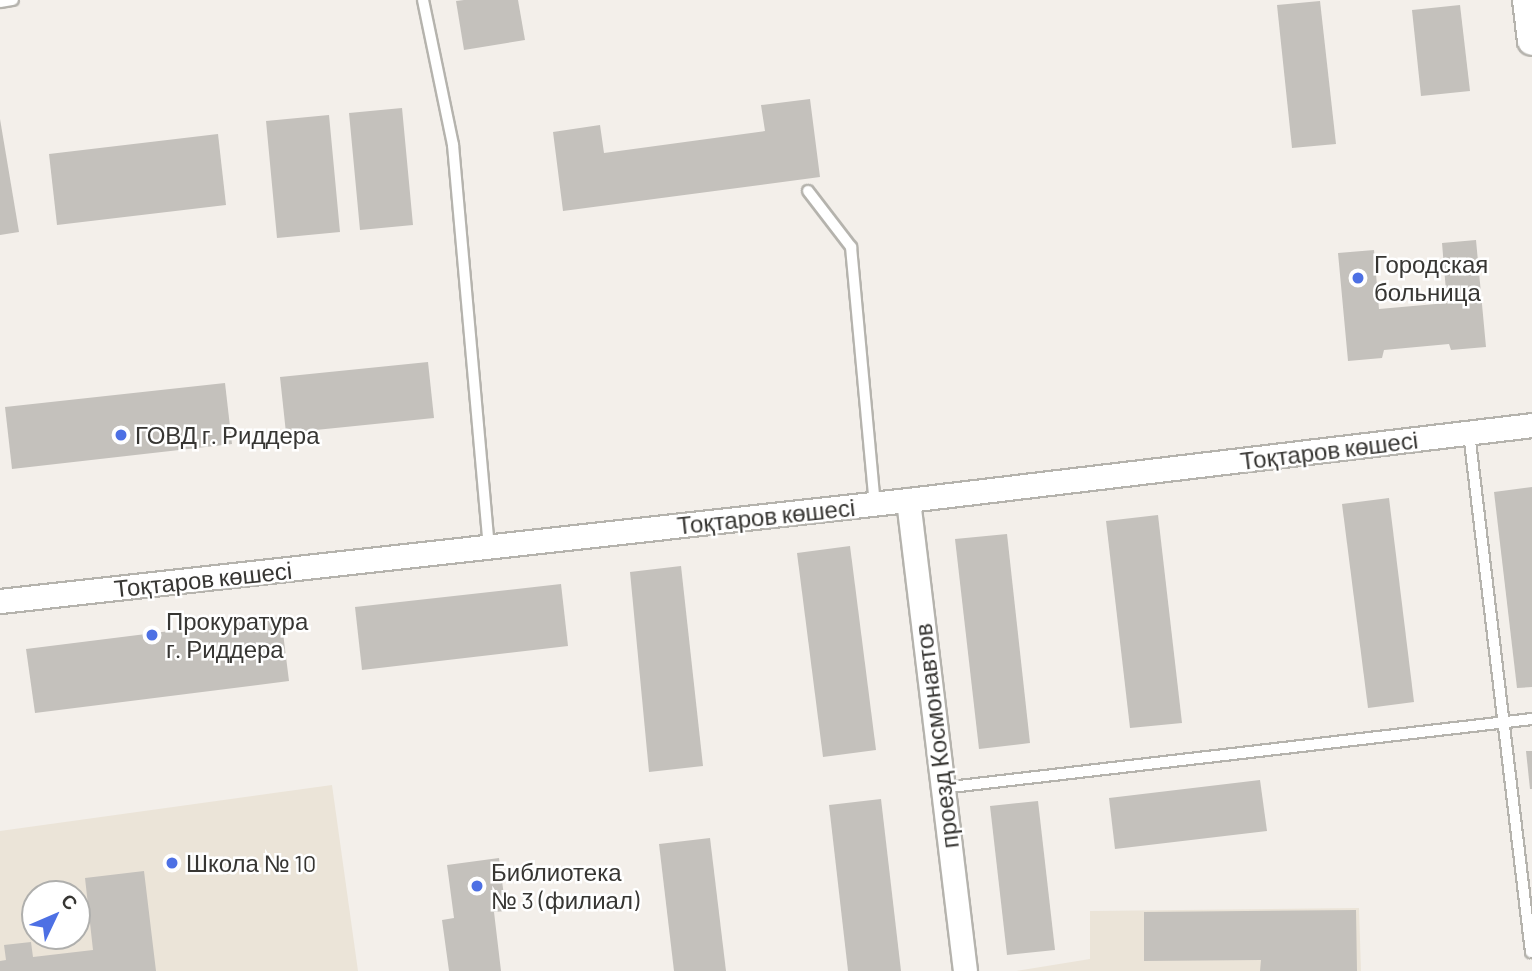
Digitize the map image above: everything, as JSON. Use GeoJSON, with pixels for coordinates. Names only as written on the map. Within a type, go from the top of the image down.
{"type":"FeatureCollection","features":[{"type":"Feature","properties":{"kind":"street","name":"Тоқтаров көшесі"},"geometry":{"type":"LineString","coordinates":[[0,601],[875,504],[1532,425]]}},
{"type":"Feature","properties":{"kind":"street","name":"проезд Космонавтов"},"geometry":{"type":"LineString","coordinates":[[908,500],[965,971]]}},
{"type":"Feature","properties":{"kind":"lane"},"geometry":{"type":"LineString","coordinates":[[0,2],[13,0]]}},
{"type":"Feature","properties":{"kind":"lane"},"geometry":{"type":"LineString","coordinates":[[423,0],[453,145],[489,547]]}},
{"type":"Feature","properties":{"kind":"lane"},"geometry":{"type":"LineString","coordinates":[[808,191],[851,247],[875,504]]}},
{"type":"Feature","properties":{"kind":"lane"},"geometry":{"type":"LineString","coordinates":[[1469,433],[1531,953]]}},
{"type":"Feature","properties":{"kind":"lane"},"geometry":{"type":"LineString","coordinates":[[943,788],[1532,719]]}},
{"type":"Feature","properties":{"kind":"shaded area","name":"Школа № 10"},"geometry":{"type":"Polygon","coordinates":[[[332,785],[358,971],[0,971],[0,831],[332,785]]]}},
{"type":"Feature","properties":{"kind":"shaded area"},"geometry":{"type":"Polygon","coordinates":[[[1359,908],[1361,971],[1016,971],[1090,959],[1090,911],[1359,908]]]}},
{"type":"Feature","properties":{"kind":"building"},"geometry":{"type":"Polygon","coordinates":[[[518,0],[525,40],[464,50],[456,1],[518,0]]]}},
{"type":"Feature","properties":{"kind":"building"},"geometry":{"type":"Polygon","coordinates":[[[1320,1],[1336,144],[1292,148],[1277,5],[1320,1]]]}},
{"type":"Feature","properties":{"kind":"building"},"geometry":{"type":"Polygon","coordinates":[[[1460,5],[1470,91],[1421,96],[1412,10],[1460,5]]]}},
{"type":"Feature","properties":{"kind":"building"},"geometry":{"type":"Polygon","coordinates":[[[810,99],[820,177],[563,211],[553,132],[600,125],[604,153],[765,131],[761,105],[810,99]]]}},
{"type":"Feature","properties":{"kind":"building"},"geometry":{"type":"Polygon","coordinates":[[[402,108],[413,225],[360,230],[349,113],[402,108]]]}},
{"type":"Feature","properties":{"kind":"building"},"geometry":{"type":"Polygon","coordinates":[[[329,115],[340,232],[277,238],[266,121],[329,115]]]}},
{"type":"Feature","properties":{"kind":"building"},"geometry":{"type":"Polygon","coordinates":[[[0,119],[19,232],[0,235],[0,119]]]}},
{"type":"Feature","properties":{"kind":"building"},"geometry":{"type":"Polygon","coordinates":[[[218,134],[226,205],[57,225],[49,154],[218,134]]]}},
{"type":"Feature","properties":{"kind":"building","name":"Городская больница"},"geometry":{"type":"Polygon","coordinates":[[[1476,240],[1486,347],[1451,350],[1449,344],[1384,350],[1382,358],[1348,361],[1338,253],[1374,250],[1379,309],[1447,303],[1442,243],[1476,240]]]}},
{"type":"Feature","properties":{"kind":"building"},"geometry":{"type":"Polygon","coordinates":[[[428,362],[434,418],[286,433],[280,377],[428,362]]]}},
{"type":"Feature","properties":{"kind":"building"},"geometry":{"type":"Polygon","coordinates":[[[225,383],[232,444],[12,469],[5,407],[225,383]]]}},
{"type":"Feature","properties":{"kind":"building"},"geometry":{"type":"Polygon","coordinates":[[[1532,487],[1532,687],[1517,688],[1494,492],[1532,487]]]}},
{"type":"Feature","properties":{"kind":"building"},"geometry":{"type":"Polygon","coordinates":[[[1389,498],[1414,702],[1368,708],[1342,504],[1389,498]]]}},
{"type":"Feature","properties":{"kind":"building"},"geometry":{"type":"Polygon","coordinates":[[[1158,515],[1182,723],[1130,728],[1106,521],[1158,515]]]}},
{"type":"Feature","properties":{"kind":"building"},"geometry":{"type":"Polygon","coordinates":[[[1007,534],[1030,743],[979,749],[955,539],[1007,534]]]}},
{"type":"Feature","properties":{"kind":"building"},"geometry":{"type":"Polygon","coordinates":[[[850,546],[876,750],[823,757],[797,553],[850,546]]]}},
{"type":"Feature","properties":{"kind":"building"},"geometry":{"type":"Polygon","coordinates":[[[681,566],[703,766],[649,772],[630,572],[681,566]]]}},
{"type":"Feature","properties":{"kind":"building"},"geometry":{"type":"Polygon","coordinates":[[[561,584],[568,646],[362,670],[355,607],[561,584]]]}},
{"type":"Feature","properties":{"kind":"building"},"geometry":{"type":"Polygon","coordinates":[[[281,617],[289,681],[35,713],[26,649],[281,617]]]}},
{"type":"Feature","properties":{"kind":"building"},"geometry":{"type":"Polygon","coordinates":[[[1526,751],[1532,751],[1532,789],[1530,789],[1526,751]]]}},
{"type":"Feature","properties":{"kind":"building"},"geometry":{"type":"Polygon","coordinates":[[[1260,780],[1267,831],[1115,849],[1109,798],[1260,780]]]}},
{"type":"Feature","properties":{"kind":"building"},"geometry":{"type":"Polygon","coordinates":[[[881,799],[901,971],[848,971],[829,805],[881,799]]]}},
{"type":"Feature","properties":{"kind":"building"},"geometry":{"type":"Polygon","coordinates":[[[1038,801],[1055,950],[1007,955],[990,806],[1038,801]]]}},
{"type":"Feature","properties":{"kind":"building"},"geometry":{"type":"Polygon","coordinates":[[[710,838],[726,971],[674,971],[659,844],[710,838]]]}},
{"type":"Feature","properties":{"kind":"building"},"geometry":{"type":"Polygon","coordinates":[[[499,858],[506,911],[494,912],[501,971],[449,971],[442,920],[454,918],[447,865],[499,858]]]}},
{"type":"Feature","properties":{"kind":"building"},"geometry":{"type":"Polygon","coordinates":[[[144,871],[156,971],[0,971],[0,961],[6,960],[4,945],[21,943],[21,950],[32,950],[33,957],[93,950],[91,880],[85,878],[144,871]]]}},
{"type":"Feature","properties":{"kind":"building"},"geometry":{"type":"Polygon","coordinates":[[[1356,910],[1357,971],[1260,971],[1261,960],[1144,961],[1144,912],[1356,910]]]}},
{"type":"Feature","properties":{"kind":"place","name":"Городская больница"},"geometry":{"type":"Point","coordinates":[1358,278]}},
{"type":"Feature","properties":{"kind":"place","name":"ГОВД г. Риддера"},"geometry":{"type":"Point","coordinates":[121,435]}},
{"type":"Feature","properties":{"kind":"place","name":"Прокуратура г. Риддера"},"geometry":{"type":"Point","coordinates":[152,635]}},
{"type":"Feature","properties":{"kind":"place","name":"Школа № 10"},"geometry":{"type":"Point","coordinates":[172,863]}},
{"type":"Feature","properties":{"kind":"place","name":"Библиотека № 3 (филиал)"},"geometry":{"type":"Point","coordinates":[477,886]}}]}
